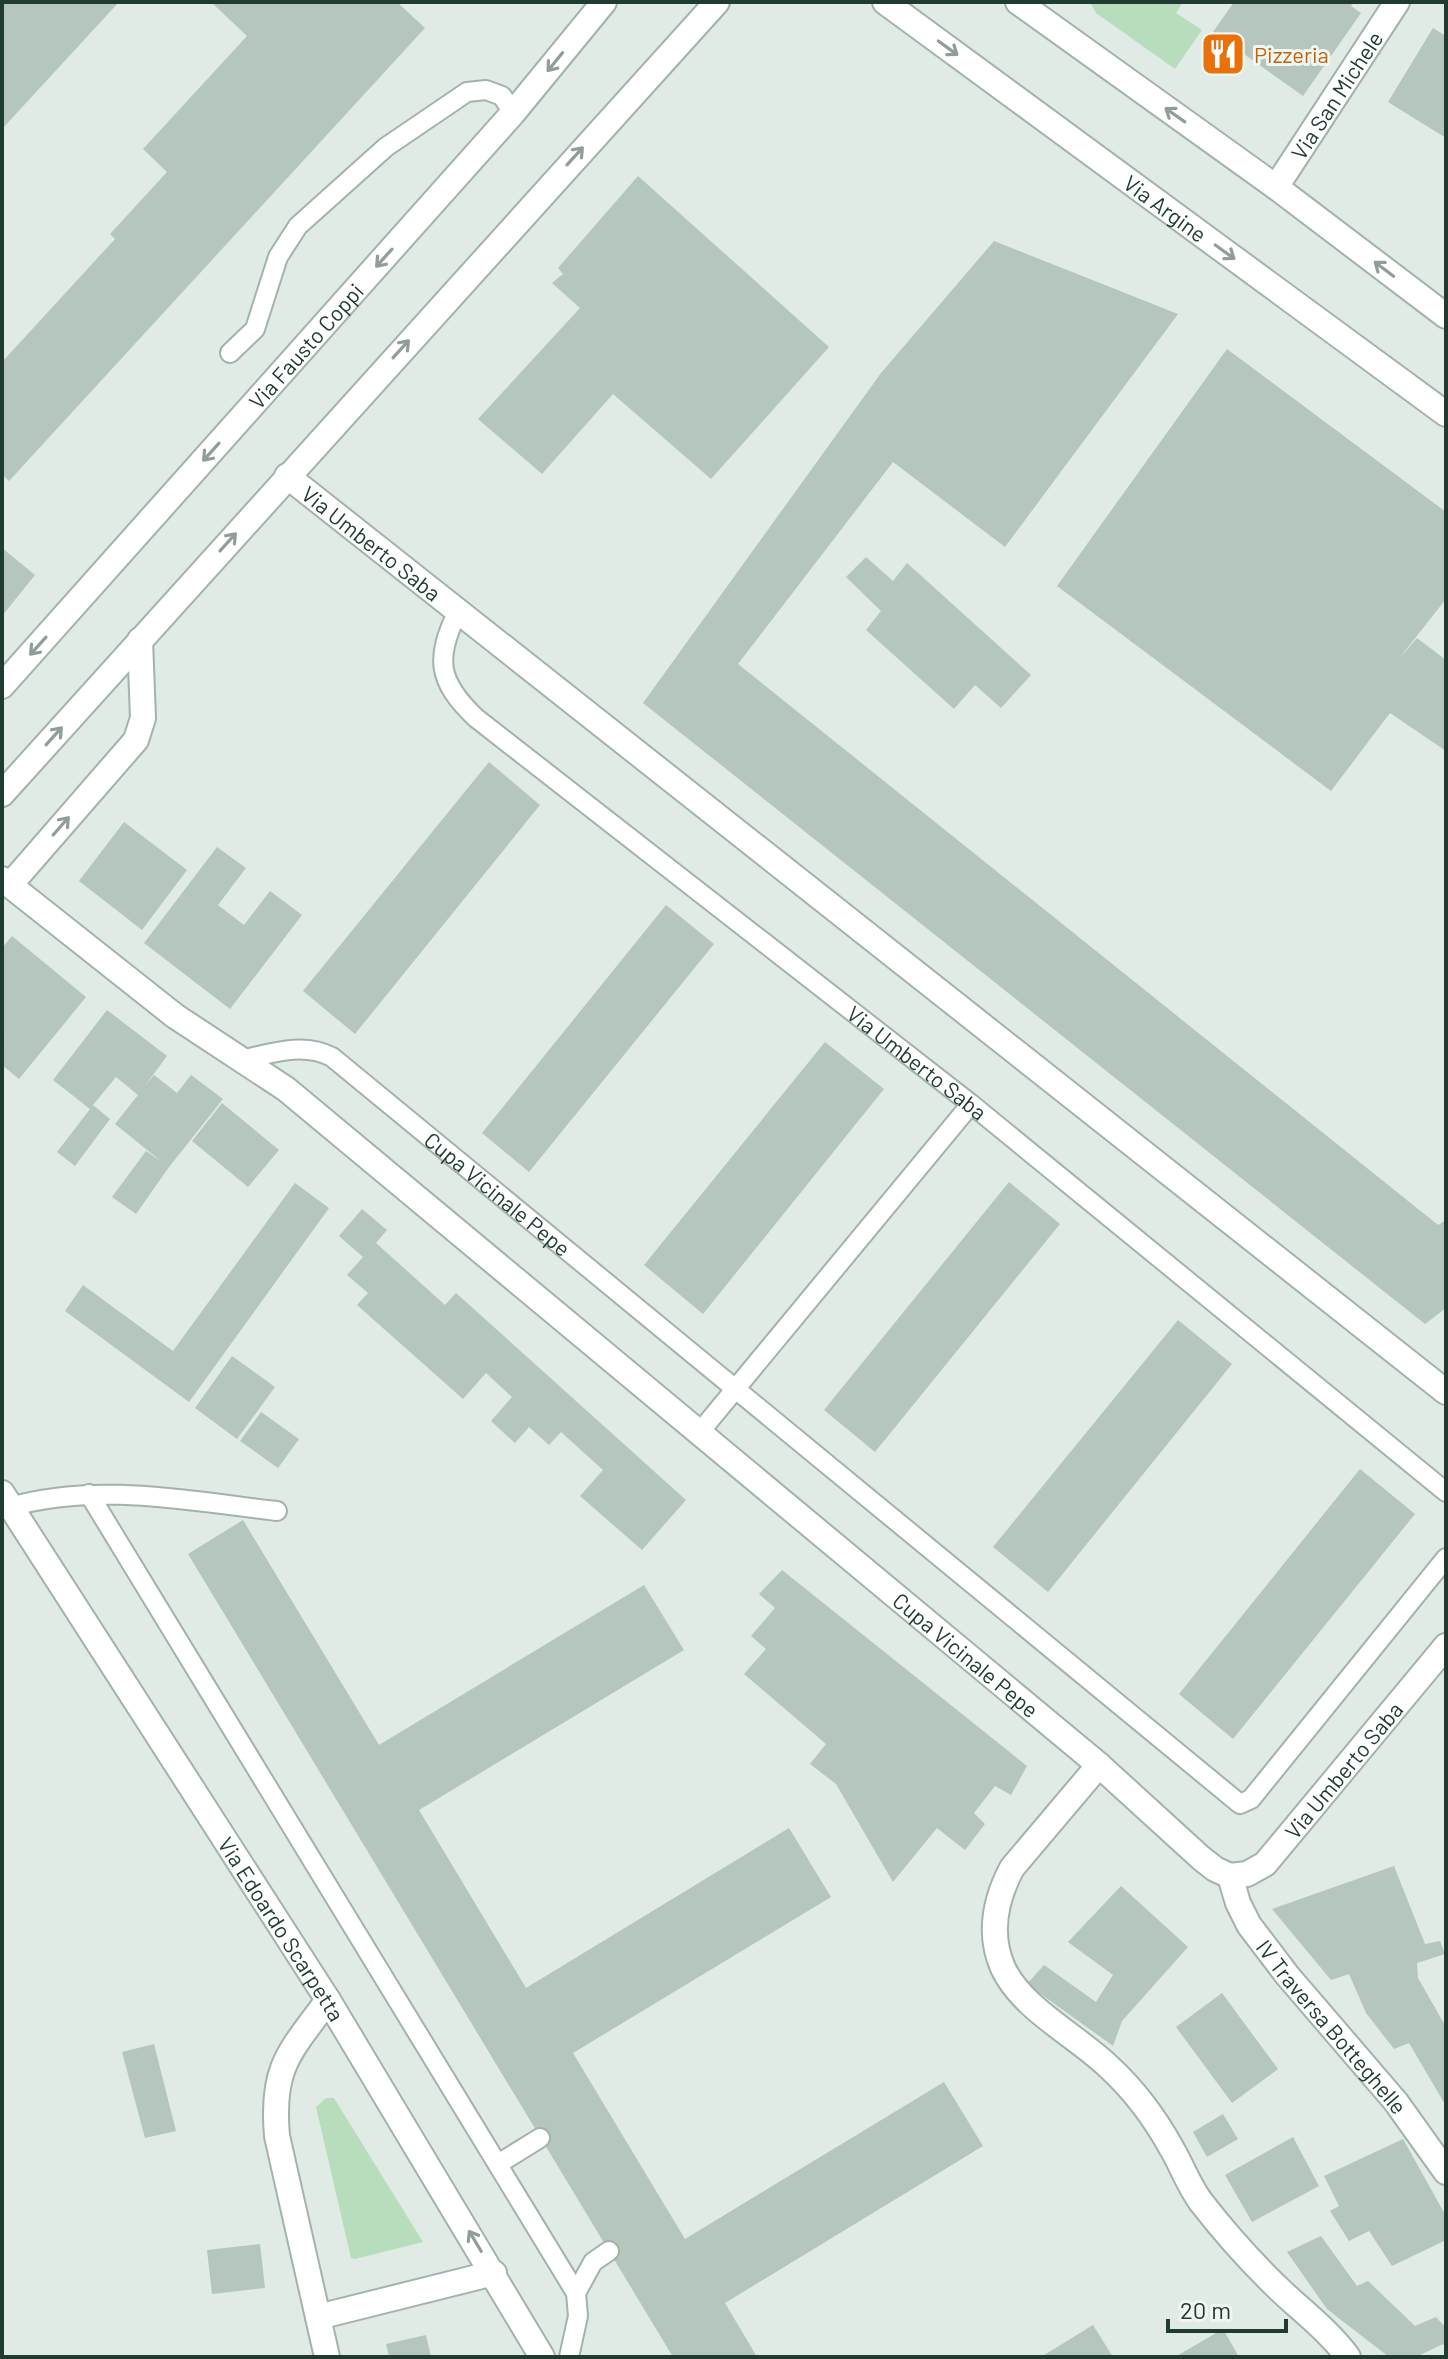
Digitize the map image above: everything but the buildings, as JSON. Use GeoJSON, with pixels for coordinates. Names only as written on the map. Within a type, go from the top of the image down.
{"type":"FeatureCollection","features":[{"type":"Feature","properties":{"kind":"street","name":"Via Fausto Coppi"},"geometry":{"type":"LineString","coordinates":[[2,686],[513,113],[604,2]]}},
{"type":"Feature","properties":{"kind":"street"},"geometry":{"type":"LineString","coordinates":[[2,794],[717,2]]}},
{"type":"Feature","properties":{"kind":"street","name":"Via Argine"},"geometry":{"type":"LineString","coordinates":[[885,2],[1446,414]]}},
{"type":"Feature","properties":{"kind":"street"},"geometry":{"type":"LineString","coordinates":[[1018,2],[1276,187],[1446,316]]}},
{"type":"Feature","properties":{"kind":"street","name":"Via San Michele"},"geometry":{"type":"LineString","coordinates":[[1276,187],[1397,2]]}},
{"type":"Feature","properties":{"kind":"street","name":"Via Umberto Saba"},"geometry":{"type":"LineString","coordinates":[[287,476],[1446,1392]]}},
{"type":"Feature","properties":{"kind":"street"},"geometry":{"type":"LineString","coordinates":[[6,882],[136,740],[143,718],[140,640]]}},
{"type":"Feature","properties":{"kind":"street","name":"Cupa Vicinale Pepe"},"geometry":{"type":"LineString","coordinates":[[6,882],[175,1016],[286,1089],[1099,1765],[1201,1858],[1230,1876]]}},
{"type":"Feature","properties":{"kind":"street","name":"Via Edoardo Scarpetta"},"geometry":{"type":"LineString","coordinates":[[5,1503],[328,2000],[542,2357]]}},
{"type":"Feature","properties":{"kind":"street","name":"Via Umberto Saba"},"geometry":{"type":"LineString","coordinates":[[1230,1876],[1247,1874],[1265,1864],[1446,1646]]}},
{"type":"Feature","properties":{"kind":"street"},"geometry":{"type":"LineString","coordinates":[[1099,1765],[1012,1868],[1002,1887],[994,1935],[1001,1964],[1016,1989],[1109,2066],[1149,2109],[1199,2199],[1237,2245],[1338,2343],[1348,2357]]}},
{"type":"Feature","properties":{"kind":"street","name":"IV Traversa Botteghelle"},"geometry":{"type":"LineString","coordinates":[[1230,1876],[1249,1925],[1287,1975],[1396,2102],[1446,2172]]}},
{"type":"Feature","properties":{"kind":"street"},"geometry":{"type":"LineString","coordinates":[[327,2357],[277,2136],[275,2109],[277,2085],[285,2059],[328,2000]]}},
{"type":"Feature","properties":{"kind":"street"},"geometry":{"type":"LineString","coordinates":[[318,2317],[494,2273]]}},
{"type":"Feature","properties":{"kind":"lane"},"geometry":{"type":"LineString","coordinates":[[230,353],[255,329],[278,257],[298,226],[386,147],[467,92],[486,90],[502,96],[513,113]]}},
{"type":"Feature","properties":{"kind":"lane","name":"Via Umberto Saba"},"geometry":{"type":"LineString","coordinates":[[458,611],[442,651],[444,674],[457,700],[476,718],[971,1104],[1446,1492]]}},
{"type":"Feature","properties":{"kind":"lane","name":"Cupa Vicinale Pepe"},"geometry":{"type":"LineString","coordinates":[[241,1060],[303,1049],[319,1050],[332,1057],[1240,1804],[1251,1799],[1446,1558]]}},
{"type":"Feature","properties":{"kind":"lane"},"geometry":{"type":"LineString","coordinates":[[699,1433],[971,1104]]}},
{"type":"Feature","properties":{"kind":"lane"},"geometry":{"type":"LineString","coordinates":[[89,1494],[576,2293],[578,2316],[569,2357]]}},
{"type":"Feature","properties":{"kind":"lane","name":"Via Edoardo Scarpetta"},"geometry":{"type":"LineString","coordinates":[[5,1503],[89,1494],[155,1497],[277,1511]]}},
{"type":"Feature","properties":{"kind":"lane"},"geometry":{"type":"LineString","coordinates":[[498,2164],[540,2138]]}},
{"type":"Feature","properties":{"kind":"lane"},"geometry":{"type":"LineString","coordinates":[[576,2293],[593,2262],[609,2251]]}},
{"type":"Feature","properties":{"kind":"green space"},"geometry":{"type":"Polygon","coordinates":[[[1090,2],[1183,2],[1176,13],[1202,30],[1175,69],[1096,13],[1090,2]]]}},
{"type":"Feature","properties":{"kind":"green space"},"geometry":{"type":"Polygon","coordinates":[[[326,2098],[334,2098],[423,2242],[351,2258],[316,2107],[326,2098]]]}},
{"type":"Feature","properties":{"kind":"place","name":"Pizzeria"},"geometry":{"type":"Point","coordinates":[1223,54]}}]}
